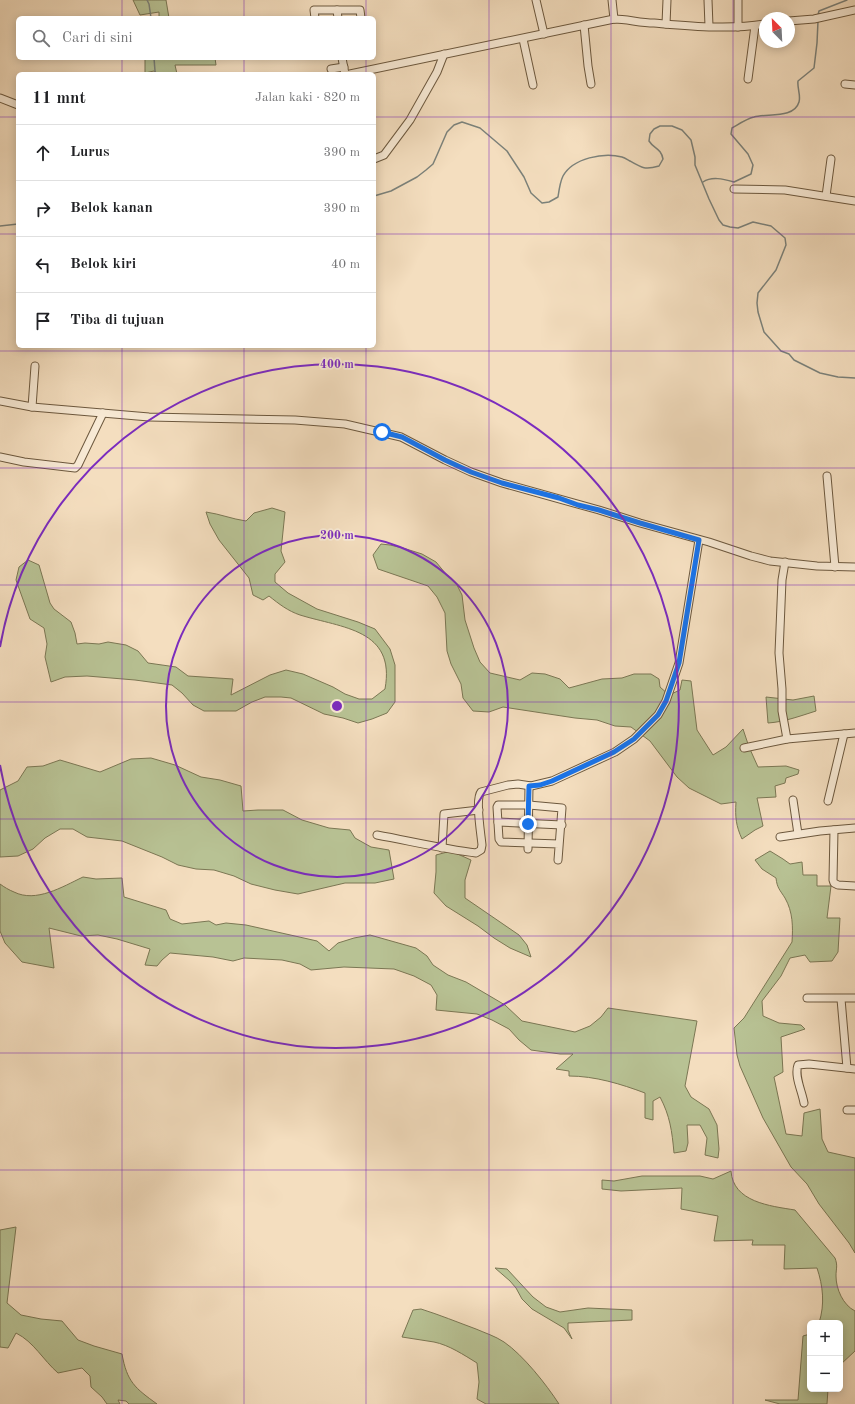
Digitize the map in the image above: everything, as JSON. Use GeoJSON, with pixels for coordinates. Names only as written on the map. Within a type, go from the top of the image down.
{"type":"FeatureCollection","features":[{"type":"Feature","properties":{"kind":"street"},"geometry":{"type":"LineString","coordinates":[[536,0],[544,34]]}},
{"type":"Feature","properties":{"kind":"street"},"geometry":{"type":"LineString","coordinates":[[612,0],[614,19]]}},
{"type":"Feature","properties":{"kind":"street"},"geometry":{"type":"LineString","coordinates":[[666,24],[667,0]]}},
{"type":"Feature","properties":{"kind":"street"},"geometry":{"type":"LineString","coordinates":[[708,0],[709,26]]}},
{"type":"Feature","properties":{"kind":"street"},"geometry":{"type":"LineString","coordinates":[[738,0],[738,26]]}},
{"type":"Feature","properties":{"kind":"street"},"geometry":{"type":"LineString","coordinates":[[315,16],[314,10],[360,10],[361,16]]}},
{"type":"Feature","properties":{"kind":"street"},"geometry":{"type":"LineString","coordinates":[[338,10],[338,16]]}},
{"type":"Feature","properties":{"kind":"street"},"geometry":{"type":"LineString","coordinates":[[795,21],[814,19],[855,10]]}},
{"type":"Feature","properties":{"kind":"street"},"geometry":{"type":"LineString","coordinates":[[359,72],[614,19],[709,26],[759,25]]}},
{"type":"Feature","properties":{"kind":"street"},"geometry":{"type":"LineString","coordinates":[[584,25],[591,84]]}},
{"type":"Feature","properties":{"kind":"street"},"geometry":{"type":"LineString","coordinates":[[748,79],[755,26]]}},
{"type":"Feature","properties":{"kind":"street"},"geometry":{"type":"LineString","coordinates":[[522,39],[533,85]]}},
{"type":"Feature","properties":{"kind":"street"},"geometry":{"type":"LineString","coordinates":[[376,158],[384,155],[410,120],[435,77],[444,54]]}},
{"type":"Feature","properties":{"kind":"street"},"geometry":{"type":"LineString","coordinates":[[331,69],[344,71],[342,60]]}},
{"type":"Feature","properties":{"kind":"street"},"geometry":{"type":"LineString","coordinates":[[845,84],[855,85]]}},
{"type":"Feature","properties":{"kind":"street"},"geometry":{"type":"LineString","coordinates":[[0,98],[16,104]]}},
{"type":"Feature","properties":{"kind":"street"},"geometry":{"type":"LineString","coordinates":[[826,196],[831,159]]}},
{"type":"Feature","properties":{"kind":"street"},"geometry":{"type":"LineString","coordinates":[[734,189],[785,190],[855,201]]}},
{"type":"Feature","properties":{"kind":"street"},"geometry":{"type":"LineString","coordinates":[[32,407],[35,366]]}},
{"type":"Feature","properties":{"kind":"street"},"geometry":{"type":"LineString","coordinates":[[0,401],[32,407],[149,417],[302,420],[345,424],[402,437],[471,472],[502,483],[559,498],[578,505],[751,556],[797,565],[855,566]]}},
{"type":"Feature","properties":{"kind":"street"},"geometry":{"type":"LineString","coordinates":[[0,457],[24,462],[75,468],[78,465],[103,413]]}},
{"type":"Feature","properties":{"kind":"street"},"geometry":{"type":"LineString","coordinates":[[827,476],[835,566]]}},
{"type":"Feature","properties":{"kind":"street"},"geometry":{"type":"LineString","coordinates":[[377,835],[416,841],[442,848],[476,853],[479,852],[482,845],[479,810],[479,796],[481,792],[508,785],[540,785],[552,781],[614,752],[634,739],[658,715],[666,701],[679,663],[699,540]]}},
{"type":"Feature","properties":{"kind":"street"},"geometry":{"type":"LineString","coordinates":[[785,562],[782,580],[779,653],[782,711],[787,739]]}},
{"type":"Feature","properties":{"kind":"street"},"geometry":{"type":"LineString","coordinates":[[744,748],[787,739],[855,733]]}},
{"type":"Feature","properties":{"kind":"street"},"geometry":{"type":"LineString","coordinates":[[828,801],[844,734]]}},
{"type":"Feature","properties":{"kind":"street"},"geometry":{"type":"LineString","coordinates":[[528,846],[529,786]]}},
{"type":"Feature","properties":{"kind":"street"},"geometry":{"type":"LineString","coordinates":[[793,800],[798,834]]}},
{"type":"Feature","properties":{"kind":"street"},"geometry":{"type":"LineString","coordinates":[[558,860],[562,825],[562,808],[529,805],[498,805],[498,822],[501,842],[528,846],[559,844]]}},
{"type":"Feature","properties":{"kind":"street"},"geometry":{"type":"LineString","coordinates":[[442,848],[444,814],[479,810]]}},
{"type":"Feature","properties":{"kind":"street"},"geometry":{"type":"LineString","coordinates":[[498,822],[562,825]]}},
{"type":"Feature","properties":{"kind":"street"},"geometry":{"type":"LineString","coordinates":[[780,836],[855,828]]}},
{"type":"Feature","properties":{"kind":"street"},"geometry":{"type":"LineString","coordinates":[[834,830],[834,883],[838,885],[855,886]]}},
{"type":"Feature","properties":{"kind":"street"},"geometry":{"type":"LineString","coordinates":[[807,998],[855,998]]}},
{"type":"Feature","properties":{"kind":"street"},"geometry":{"type":"LineString","coordinates":[[804,1103],[798,1081],[798,1065],[809,1064],[851,1069],[841,998]]}},
{"type":"Feature","properties":{"kind":"street"},"geometry":{"type":"LineString","coordinates":[[847,1110],[855,1110]]}},
{"type":"Feature","properties":{"kind":"green space"},"geometry":{"type":"Polygon","coordinates":[[[133,0],[166,0],[169,16],[159,16],[159,12],[140,15],[133,0]]]}},
{"type":"Feature","properties":{"kind":"green space"},"geometry":{"type":"Polygon","coordinates":[[[145,60],[215,60],[216,65],[175,65],[177,72],[145,72],[145,60]]]}},
{"type":"Feature","properties":{"kind":"green space"},"geometry":{"type":"Polygon","coordinates":[[[272,508],[285,512],[281,551],[285,562],[275,574],[275,582],[288,593],[317,609],[375,629],[390,649],[395,665],[395,702],[387,713],[358,723],[324,714],[291,698],[281,697],[265,697],[236,711],[204,711],[193,705],[172,685],[87,676],[65,677],[51,682],[45,657],[47,644],[44,628],[30,619],[16,580],[19,567],[28,560],[39,565],[50,603],[54,609],[71,622],[77,644],[99,644],[108,642],[126,645],[138,651],[148,663],[176,667],[188,676],[233,679],[231,695],[270,675],[286,670],[303,674],[359,699],[372,699],[385,689],[386,669],[382,654],[374,643],[362,634],[348,628],[300,615],[284,607],[269,596],[263,600],[253,595],[249,578],[219,540],[210,524],[206,512],[246,521],[254,513],[272,508]]]}},
{"type":"Feature","properties":{"kind":"green space"},"geometry":{"type":"Polygon","coordinates":[[[381,544],[403,548],[422,554],[436,562],[456,583],[462,595],[465,620],[474,648],[480,662],[490,673],[520,680],[532,673],[545,674],[560,679],[569,688],[602,679],[622,678],[634,674],[651,674],[659,679],[660,687],[669,695],[680,690],[682,680],[691,681],[697,730],[713,755],[726,747],[743,729],[758,767],[786,766],[799,770],[798,774],[786,778],[785,783],[775,786],[776,797],[757,798],[763,826],[742,839],[736,821],[736,802],[721,804],[689,788],[677,777],[650,741],[631,727],[615,726],[597,720],[503,707],[489,712],[473,711],[463,698],[461,684],[451,664],[447,651],[445,613],[437,597],[428,586],[378,569],[373,555],[381,544]]]}},
{"type":"Feature","properties":{"kind":"green space"},"geometry":{"type":"Polygon","coordinates":[[[814,696],[816,711],[786,720],[768,723],[766,697],[793,700],[814,696]]]}},
{"type":"Feature","properties":{"kind":"green space"},"geometry":{"type":"Polygon","coordinates":[[[151,758],[175,765],[201,777],[220,780],[241,786],[243,811],[283,810],[302,820],[329,828],[350,830],[355,838],[371,847],[389,850],[394,879],[375,883],[345,883],[298,894],[251,884],[234,876],[214,870],[196,869],[178,865],[122,841],[87,837],[73,829],[60,829],[45,838],[33,849],[18,856],[0,857],[0,790],[18,781],[27,767],[43,766],[60,760],[100,772],[131,759],[151,758]]]}},
{"type":"Feature","properties":{"kind":"green space"},"geometry":{"type":"Polygon","coordinates":[[[451,851],[471,860],[465,880],[465,898],[519,935],[527,945],[531,957],[510,948],[494,938],[446,906],[434,893],[436,855],[451,851]]]}},
{"type":"Feature","properties":{"kind":"green space"},"geometry":{"type":"Polygon","coordinates":[[[770,851],[790,864],[802,862],[803,875],[817,875],[817,886],[831,886],[827,918],[840,918],[838,952],[832,961],[810,962],[805,955],[790,958],[781,976],[762,1001],[763,1016],[779,1023],[801,1025],[805,1029],[781,1037],[783,1072],[774,1077],[786,1134],[802,1136],[804,1113],[820,1109],[822,1139],[828,1152],[855,1158],[855,1253],[819,1204],[807,1184],[791,1167],[763,1118],[740,1066],[737,1055],[734,1028],[744,1018],[792,942],[792,920],[788,903],[778,887],[776,878],[762,869],[755,860],[770,851]]]}},
{"type":"Feature","properties":{"kind":"green space"},"geometry":{"type":"Polygon","coordinates":[[[83,877],[96,879],[122,878],[124,897],[166,910],[170,919],[182,924],[209,921],[216,925],[226,923],[246,925],[317,941],[329,951],[338,943],[370,935],[416,948],[427,956],[433,965],[448,975],[466,982],[505,1005],[522,1021],[575,1032],[590,1026],[601,1017],[608,1008],[697,1021],[685,1086],[691,1097],[709,1109],[717,1125],[719,1149],[718,1158],[705,1155],[707,1138],[700,1125],[687,1125],[688,1143],[686,1151],[674,1153],[670,1124],[660,1097],[653,1101],[653,1120],[645,1118],[645,1093],[608,1081],[588,1077],[569,1076],[569,1071],[556,1069],[573,1054],[560,1054],[531,1050],[509,1029],[492,1020],[477,1014],[436,1010],[437,995],[431,985],[414,976],[394,969],[344,967],[311,970],[300,964],[282,960],[244,958],[233,961],[213,957],[170,953],[157,966],[145,965],[150,949],[98,935],[81,936],[49,928],[54,968],[22,962],[5,943],[0,931],[0,884],[14,892],[31,896],[40,895],[58,889],[83,877]]]}},
{"type":"Feature","properties":{"kind":"green space"},"geometry":{"type":"Polygon","coordinates":[[[731,1171],[733,1181],[738,1190],[754,1201],[775,1207],[795,1210],[835,1258],[837,1265],[836,1281],[839,1291],[847,1305],[855,1311],[855,1351],[843,1362],[843,1320],[820,1320],[823,1302],[821,1282],[817,1268],[784,1269],[785,1245],[752,1245],[753,1240],[714,1241],[718,1216],[681,1209],[682,1188],[621,1191],[602,1189],[602,1180],[614,1181],[642,1176],[700,1176],[713,1179],[731,1171]]]}},
{"type":"Feature","properties":{"kind":"green space"},"geometry":{"type":"Polygon","coordinates":[[[16,1227],[7,1303],[21,1315],[62,1321],[78,1340],[122,1354],[126,1371],[133,1384],[157,1404],[129,1404],[126,1401],[118,1400],[120,1404],[107,1404],[91,1387],[90,1376],[82,1368],[58,1373],[28,1341],[16,1333],[8,1348],[0,1347],[0,1230],[16,1227]]]}},
{"type":"Feature","properties":{"kind":"green space"},"geometry":{"type":"Polygon","coordinates":[[[495,1268],[507,1269],[533,1297],[546,1307],[560,1312],[588,1308],[632,1310],[632,1320],[568,1323],[568,1330],[572,1339],[564,1328],[532,1309],[522,1299],[510,1281],[495,1268]]]}},
{"type":"Feature","properties":{"kind":"green space"},"geometry":{"type":"Polygon","coordinates":[[[421,1309],[494,1336],[504,1342],[519,1354],[534,1370],[559,1404],[486,1404],[477,1399],[479,1382],[477,1363],[440,1343],[402,1337],[413,1310],[421,1309]]]}},
{"type":"Feature","properties":{"kind":"green space"},"geometry":{"type":"Polygon","coordinates":[[[807,1335],[807,1392],[828,1392],[827,1404],[780,1404],[765,1400],[798,1400],[803,1336],[807,1335]]]}},
{"type":"Feature","properties":{"kind":"waterway"},"geometry":{"type":"LineString","coordinates":[[147,0],[151,16]]}},
{"type":"Feature","properties":{"kind":"waterway"},"geometry":{"type":"LineString","coordinates":[[818,15],[819,11],[847,0]]}},
{"type":"Feature","properties":{"kind":"waterway"},"geometry":{"type":"LineString","coordinates":[[703,182],[710,179],[722,179],[734,182],[751,174],[753,165],[748,154],[731,134],[732,128],[751,118],[786,113],[792,111],[796,107],[799,102],[798,81],[814,68],[818,21]]}},
{"type":"Feature","properties":{"kind":"waterway"},"geometry":{"type":"LineString","coordinates":[[154,60],[155,72]]}},
{"type":"Feature","properties":{"kind":"waterway"},"geometry":{"type":"LineString","coordinates":[[376,195],[391,191],[417,177],[426,170],[433,164],[447,132],[454,125],[462,122],[480,128],[507,151],[524,177],[531,193],[542,203],[549,202],[558,197],[563,176],[574,165],[590,158],[607,155],[623,157],[644,168],[659,166],[663,159],[662,155],[649,141],[650,134],[654,129],[660,126],[672,126],[682,130],[691,140],[695,157],[695,165],[709,199],[723,225],[738,228],[753,222],[771,226],[785,238],[786,245],[776,270],[758,293],[758,312],[764,332],[781,351],[789,354],[794,360],[820,373],[838,377],[855,378]]}},
{"type":"Feature","properties":{"kind":"waterway"},"geometry":{"type":"LineString","coordinates":[[0,226],[16,224]]}},
{"type":"Feature","properties":{"kind":"route"},"geometry":{"type":"LineString","coordinates":[[382,432],[402,437],[445,460],[484,477],[699,540],[679,663],[666,701],[658,715],[634,739],[614,752],[552,781],[540,785],[529,786],[528,824]]}}]}
